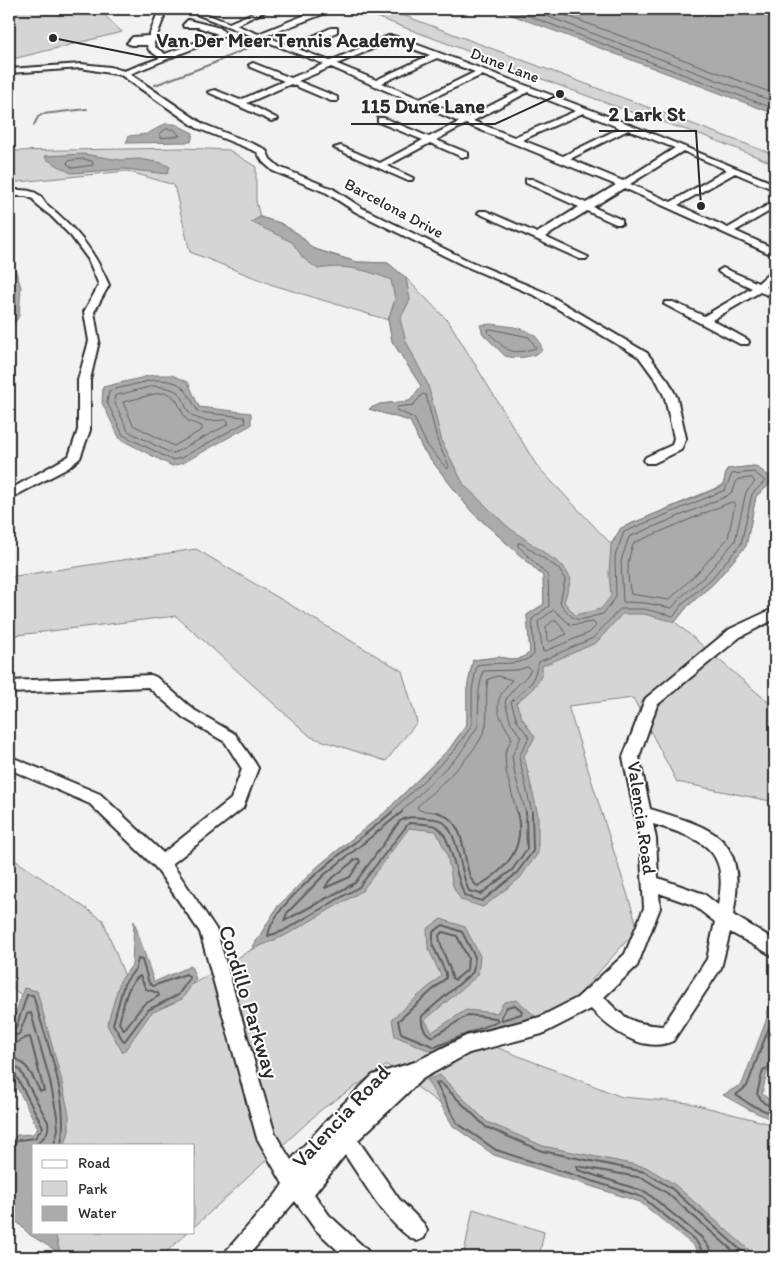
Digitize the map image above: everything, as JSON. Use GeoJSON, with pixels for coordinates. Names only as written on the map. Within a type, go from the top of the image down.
{"type":"FeatureCollection","features":[{"type":"Feature","properties":{"kind":"street"},"geometry":{"type":"LineString","coordinates":[[188,9],[330,64],[465,121],[563,159],[671,205],[775,253]]}},
{"type":"Feature","properties":{"kind":"street"},"geometry":{"type":"LineString","coordinates":[[198,13],[208,9]]}},
{"type":"Feature","properties":{"kind":"street"},"geometry":{"type":"LineString","coordinates":[[230,25],[267,9]]}},
{"type":"Feature","properties":{"kind":"street"},"geometry":{"type":"LineString","coordinates":[[259,36],[323,11]]}},
{"type":"Feature","properties":{"kind":"street"},"geometry":{"type":"LineString","coordinates":[[164,57],[152,48],[150,41],[165,15]]}},
{"type":"Feature","properties":{"kind":"street"},"geometry":{"type":"LineString","coordinates":[[124,73],[223,36],[216,30],[198,25]]}},
{"type":"Feature","properties":{"kind":"street"},"geometry":{"type":"LineString","coordinates":[[294,50],[335,32]]}},
{"type":"Feature","properties":{"kind":"street","name":"Dune Lane"},"geometry":{"type":"LineString","coordinates":[[330,64],[390,38],[628,127],[775,187]]}},
{"type":"Feature","properties":{"kind":"street"},"geometry":{"type":"LineString","coordinates":[[376,83],[437,55]]}},
{"type":"Feature","properties":{"kind":"street"},"geometry":{"type":"LineString","coordinates":[[240,103],[330,64]]}},
{"type":"Feature","properties":{"kind":"street","name":"Barcelona Drive"},"geometry":{"type":"LineString","coordinates":[[9,71],[91,66],[110,68],[124,73],[200,126],[260,150],[263,152],[266,160],[276,169],[330,191],[359,210],[466,263],[540,294],[643,355],[663,382],[671,398],[680,438],[677,447],[650,460]]}},
{"type":"Feature","properties":{"kind":"street"},"geometry":{"type":"LineString","coordinates":[[253,66],[334,99]]}},
{"type":"Feature","properties":{"kind":"street"},"geometry":{"type":"LineString","coordinates":[[421,101],[482,72]]}},
{"type":"Feature","properties":{"kind":"street"},"geometry":{"type":"LineString","coordinates":[[380,166],[428,139],[526,90]]}},
{"type":"Feature","properties":{"kind":"street"},"geometry":{"type":"LineString","coordinates":[[212,92],[274,119]]}},
{"type":"Feature","properties":{"kind":"street"},"geometry":{"type":"LineString","coordinates":[[515,140],[582,111]]}},
{"type":"Feature","properties":{"kind":"street"},"geometry":{"type":"LineString","coordinates":[[381,120],[465,155]]}},
{"type":"Feature","properties":{"kind":"street"},"geometry":{"type":"LineString","coordinates":[[563,159],[628,127]]}},
{"type":"Feature","properties":{"kind":"street"},"geometry":{"type":"LineString","coordinates":[[338,148],[409,178]]}},
{"type":"Feature","properties":{"kind":"street"},"geometry":{"type":"LineString","coordinates":[[539,236],[585,207],[624,186],[682,148]]}},
{"type":"Feature","properties":{"kind":"street"},"geometry":{"type":"LineString","coordinates":[[671,205],[734,170]]}},
{"type":"Feature","properties":{"kind":"street"},"geometry":{"type":"LineString","coordinates":[[529,181],[619,222]]}},
{"type":"Feature","properties":{"kind":"street"},"geometry":{"type":"LineString","coordinates":[[9,193],[27,193],[36,197],[41,204],[54,214],[75,235],[79,243],[92,258],[104,285],[89,312],[94,340],[84,380],[84,430],[74,458],[9,495]]}},
{"type":"Feature","properties":{"kind":"street"},"geometry":{"type":"LineString","coordinates":[[729,231],[775,204]]}},
{"type":"Feature","properties":{"kind":"street"},"geometry":{"type":"LineString","coordinates":[[483,213],[539,236],[583,257]]}},
{"type":"Feature","properties":{"kind":"street"},"geometry":{"type":"LineString","coordinates":[[723,271],[775,295]]}},
{"type":"Feature","properties":{"kind":"street"},"geometry":{"type":"LineString","coordinates":[[704,320],[758,288],[775,274]]}},
{"type":"Feature","properties":{"kind":"street"},"geometry":{"type":"LineString","coordinates":[[669,304],[704,320],[744,342]]}},
{"type":"Feature","properties":{"kind":"street","name":"Valencia Road"},"geometry":{"type":"LineString","coordinates":[[295,1184],[336,1125],[380,1082],[415,1072],[466,1045],[542,1025],[583,1004],[631,960],[652,908],[648,840],[632,757],[651,702],[735,632],[775,612]]}},
{"type":"Feature","properties":{"kind":"street"},"geometry":{"type":"LineString","coordinates":[[9,687],[151,681],[189,714],[230,738],[250,768],[237,803],[162,863]]}},
{"type":"Feature","properties":{"kind":"street","name":"Cordillo Parkway"},"geometry":{"type":"LineString","coordinates":[[9,762],[95,799],[162,863],[208,929],[264,1129],[295,1184],[322,1222],[360,1257]]}},
{"type":"Feature","properties":{"kind":"street"},"geometry":{"type":"LineString","coordinates":[[592,996],[605,1011],[620,1023],[640,1033],[667,1035],[715,962],[731,894],[726,855],[714,841],[686,827],[643,814]]}},
{"type":"Feature","properties":{"kind":"street"},"geometry":{"type":"LineString","coordinates":[[651,883],[698,900],[724,919],[775,949]]}},
{"type":"Feature","properties":{"kind":"street","name":"Valencia Road"},"geometry":{"type":"LineString","coordinates":[[295,1184],[346,1139],[415,1072]]}},
{"type":"Feature","properties":{"kind":"street"},"geometry":{"type":"LineString","coordinates":[[346,1139],[392,1206],[417,1231]]}},
{"type":"Feature","properties":{"kind":"street"},"geometry":{"type":"LineString","coordinates":[[234,1257],[284,1200],[295,1184]]}},
{"type":"Feature","properties":{"kind":"green space"},"geometry":{"type":"Polygon","coordinates":[[[9,9],[98,9],[122,32],[13,59],[9,57],[9,9]]]}},
{"type":"Feature","properties":{"kind":"green space"},"geometry":{"type":"Polygon","coordinates":[[[355,9],[385,9],[392,11],[775,155],[775,164],[702,135],[625,110],[355,9]]]}},
{"type":"Feature","properties":{"kind":"green space"},"geometry":{"type":"Polygon","coordinates":[[[182,148],[229,150],[256,167],[256,201],[260,217],[280,223],[300,235],[312,248],[357,262],[388,263],[406,278],[449,322],[537,466],[611,544],[621,528],[723,485],[727,469],[755,466],[775,480],[756,496],[746,546],[714,583],[688,606],[675,622],[775,708],[775,802],[677,782],[633,698],[568,706],[638,928],[575,999],[496,1047],[622,1097],[689,1103],[775,1125],[775,1257],[741,1257],[656,1182],[564,1165],[462,1120],[387,1065],[322,1109],[195,1226],[195,1144],[36,1144],[51,1119],[22,995],[9,987],[9,856],[103,920],[140,1015],[251,950],[278,906],[317,867],[383,814],[450,748],[467,724],[467,689],[473,660],[498,657],[517,660],[530,653],[527,615],[544,604],[543,576],[471,511],[422,448],[410,421],[369,409],[380,404],[410,401],[421,386],[392,341],[388,320],[273,285],[190,252],[174,185],[127,171],[9,183],[9,151],[182,148]]]}},
{"type":"Feature","properties":{"kind":"green space"},"geometry":{"type":"Polygon","coordinates":[[[196,549],[402,671],[417,722],[386,761],[311,737],[176,616],[9,636],[9,577],[196,549]]]}},
{"type":"Feature","properties":{"kind":"green space"},"geometry":{"type":"Polygon","coordinates":[[[473,1209],[544,1232],[539,1257],[463,1257],[473,1209]]]}},
{"type":"Feature","properties":{"kind":"green space"},"geometry":{"type":"Polygon","coordinates":[[[50,1234],[186,1234],[161,1257],[58,1257],[50,1234]]]}},
{"type":"Feature","properties":{"kind":"water"},"geometry":{"type":"Polygon","coordinates":[[[496,9],[775,9],[775,114],[496,9]]]}},
{"type":"Feature","properties":{"kind":"water"},"geometry":{"type":"Polygon","coordinates":[[[165,124],[175,124],[193,133],[191,142],[126,143],[129,136],[147,134],[165,124]]]}},
{"type":"Feature","properties":{"kind":"water"},"geometry":{"type":"Polygon","coordinates":[[[84,154],[120,160],[139,159],[162,163],[170,167],[167,174],[125,169],[71,173],[46,159],[45,156],[84,154]]]}},
{"type":"Feature","properties":{"kind":"water"},"geometry":{"type":"Polygon","coordinates":[[[260,217],[280,223],[300,235],[312,248],[357,262],[388,263],[406,278],[410,300],[400,319],[406,341],[428,385],[442,442],[464,485],[508,527],[563,566],[571,579],[564,602],[575,615],[601,609],[611,596],[609,574],[611,545],[621,528],[723,486],[727,469],[755,466],[775,480],[756,496],[746,546],[714,583],[688,606],[675,622],[644,614],[622,614],[596,643],[542,666],[538,683],[516,703],[522,718],[535,737],[524,756],[538,815],[538,853],[520,878],[483,907],[461,900],[453,886],[447,854],[436,831],[409,828],[362,891],[286,935],[251,950],[278,906],[317,867],[383,814],[450,748],[467,724],[467,689],[473,660],[498,657],[517,660],[530,653],[527,615],[544,604],[543,576],[471,511],[422,448],[410,421],[369,409],[380,404],[410,401],[421,386],[392,341],[388,320],[395,299],[391,280],[356,269],[337,267],[318,269],[303,258],[292,242],[251,222],[260,217]]]}},
{"type":"Feature","properties":{"kind":"water"},"geometry":{"type":"Polygon","coordinates":[[[9,251],[21,287],[19,316],[9,332],[9,251]]]}},
{"type":"Feature","properties":{"kind":"water"},"geometry":{"type":"Polygon","coordinates":[[[491,324],[515,327],[530,332],[540,342],[542,350],[534,355],[524,357],[505,356],[483,334],[480,325],[491,324]]]}},
{"type":"Feature","properties":{"kind":"water"},"geometry":{"type":"Polygon","coordinates":[[[153,375],[172,375],[188,382],[199,407],[251,413],[251,425],[183,463],[172,466],[120,439],[102,403],[103,387],[153,375]]]}},
{"type":"Feature","properties":{"kind":"water"},"geometry":{"type":"Polygon","coordinates":[[[441,919],[465,927],[480,956],[478,975],[425,1020],[432,1032],[466,1010],[497,1013],[504,1002],[517,1000],[535,1016],[467,1038],[435,1053],[395,1036],[392,1019],[441,976],[428,947],[427,929],[441,919]]]}},
{"type":"Feature","properties":{"kind":"water"},"geometry":{"type":"Polygon","coordinates":[[[134,921],[154,982],[191,966],[196,979],[182,999],[151,1013],[123,1053],[107,1025],[120,981],[132,965],[134,921]]]}},
{"type":"Feature","properties":{"kind":"water"},"geometry":{"type":"Polygon","coordinates":[[[775,971],[775,1070],[767,1072],[762,1094],[775,1104],[775,1121],[723,1095],[742,1084],[766,1021],[775,971]]]}},
{"type":"Feature","properties":{"kind":"water"},"geometry":{"type":"Polygon","coordinates":[[[24,988],[37,991],[61,1078],[69,1115],[69,1131],[65,1144],[32,1144],[32,1234],[55,1234],[60,1253],[30,1235],[14,1219],[9,1221],[9,1143],[17,1135],[33,1134],[38,1128],[9,1072],[9,1033],[24,988]]]}},
{"type":"Feature","properties":{"kind":"water"},"geometry":{"type":"Polygon","coordinates":[[[440,1075],[487,1122],[543,1146],[646,1167],[674,1184],[749,1250],[767,1257],[702,1257],[693,1245],[640,1202],[494,1155],[453,1126],[427,1080],[440,1075]]]}},
{"type":"Feature","properties":{"kind":"waterway"},"geometry":{"type":"LineString","coordinates":[[155,85],[214,63],[261,42]]}},
{"type":"Feature","properties":{"kind":"waterway"},"geometry":{"type":"LineString","coordinates":[[34,125],[38,117],[43,114],[87,109]]}},
{"type":"Feature","properties":{"kind":"place","name":"Van Der Meer Tennis Academy"},"geometry":{"type":"Point","coordinates":[53,38]}},
{"type":"Feature","properties":{"kind":"place","name":"115 Dune Lane"},"geometry":{"type":"Point","coordinates":[560,94]}},
{"type":"Feature","properties":{"kind":"place","name":"2 Lark St"},"geometry":{"type":"Point","coordinates":[701,206]}}]}
